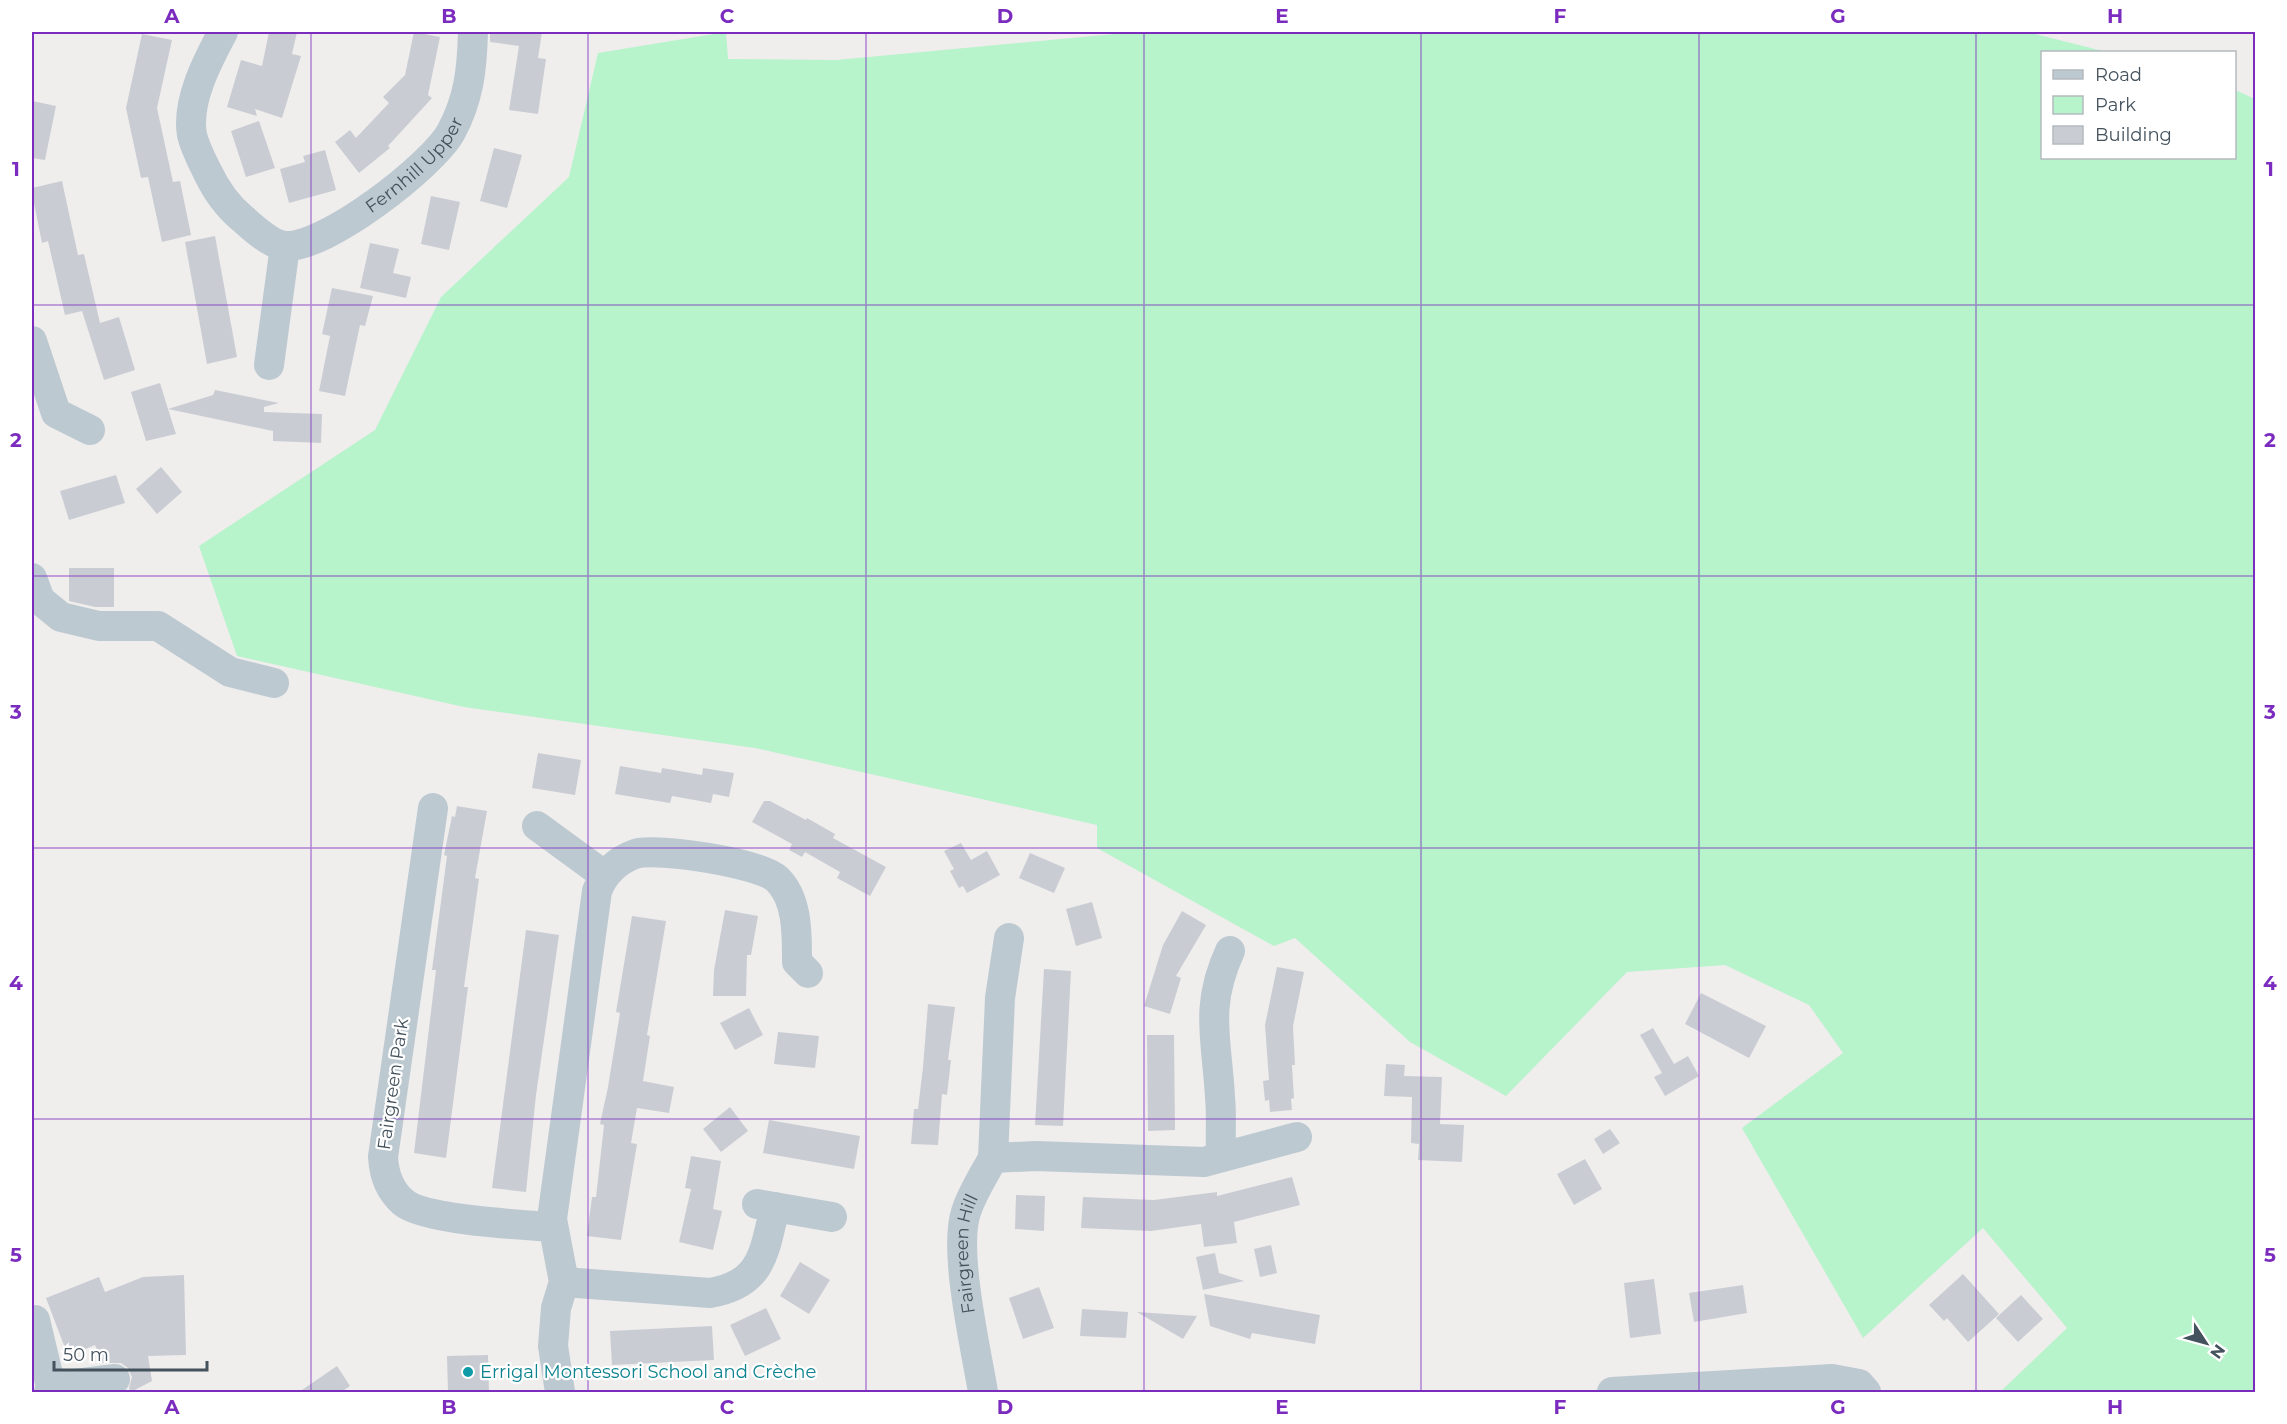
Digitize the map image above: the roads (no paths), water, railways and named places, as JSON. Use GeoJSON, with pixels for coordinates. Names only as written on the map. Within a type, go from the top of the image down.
{"type":"FeatureCollection","features":[{"type":"Feature","properties":{"kind":"street"},"geometry":{"type":"LineString","coordinates":[[223,32],[200,82],[193,112],[192,135],[213,185],[227,206],[270,239],[285,246],[269,365]]}},
{"type":"Feature","properties":{"kind":"street","name":"Fernhill Upper"},"geometry":{"type":"LineString","coordinates":[[285,246],[321,237],[357,215],[418,170],[450,135],[466,100],[472,70],[473,32]]}},
{"type":"Feature","properties":{"kind":"street"},"geometry":{"type":"LineString","coordinates":[[32,341],[56,413],[90,430]]}},
{"type":"Feature","properties":{"kind":"street"},"geometry":{"type":"LineString","coordinates":[[32,578],[40,600],[61,617],[99,626],[158,626],[230,672],[274,682]]}},
{"type":"Feature","properties":{"kind":"street","name":"Fairgreen Park"},"geometry":{"type":"LineString","coordinates":[[433,808],[383,1157],[384,1174],[403,1203],[417,1210],[495,1223],[554,1227]]}},
{"type":"Feature","properties":{"kind":"street"},"geometry":{"type":"LineString","coordinates":[[537,826],[604,875]]}},
{"type":"Feature","properties":{"kind":"street"},"geometry":{"type":"LineString","coordinates":[[560,1392],[553,1346],[556,1308],[564,1282],[552,1219],[597,891],[604,875],[618,862],[635,854],[650,852],[736,862],[763,869],[777,879],[789,896],[797,937],[797,962],[808,973]]}},
{"type":"Feature","properties":{"kind":"street","name":"Fairgreen Hill"},"geometry":{"type":"LineString","coordinates":[[983,1392],[967,1295],[962,1239],[965,1214],[993,1158],[1000,998],[1009,938]]}},
{"type":"Feature","properties":{"kind":"street"},"geometry":{"type":"LineString","coordinates":[[1221,1157],[1221,1100],[1212,1025],[1221,971],[1230,951]]}},
{"type":"Feature","properties":{"kind":"street"},"geometry":{"type":"LineString","coordinates":[[993,1158],[1036,1156],[1204,1162],[1297,1137]]}},
{"type":"Feature","properties":{"kind":"street"},"geometry":{"type":"LineString","coordinates":[[564,1282],[710,1293],[728,1290],[746,1280],[757,1269],[766,1206],[832,1218]]}},
{"type":"Feature","properties":{"kind":"street"},"geometry":{"type":"LineString","coordinates":[[35,1320],[50,1390],[114,1379]]}},
{"type":"Feature","properties":{"kind":"street"},"geometry":{"type":"LineString","coordinates":[[1612,1392],[1832,1380],[1858,1384],[1866,1392]]}},
{"type":"Feature","properties":{"kind":"place","name":"Errigal Montessori School and Crèche"},"geometry":{"type":"Point","coordinates":[468,1372]}}]}
